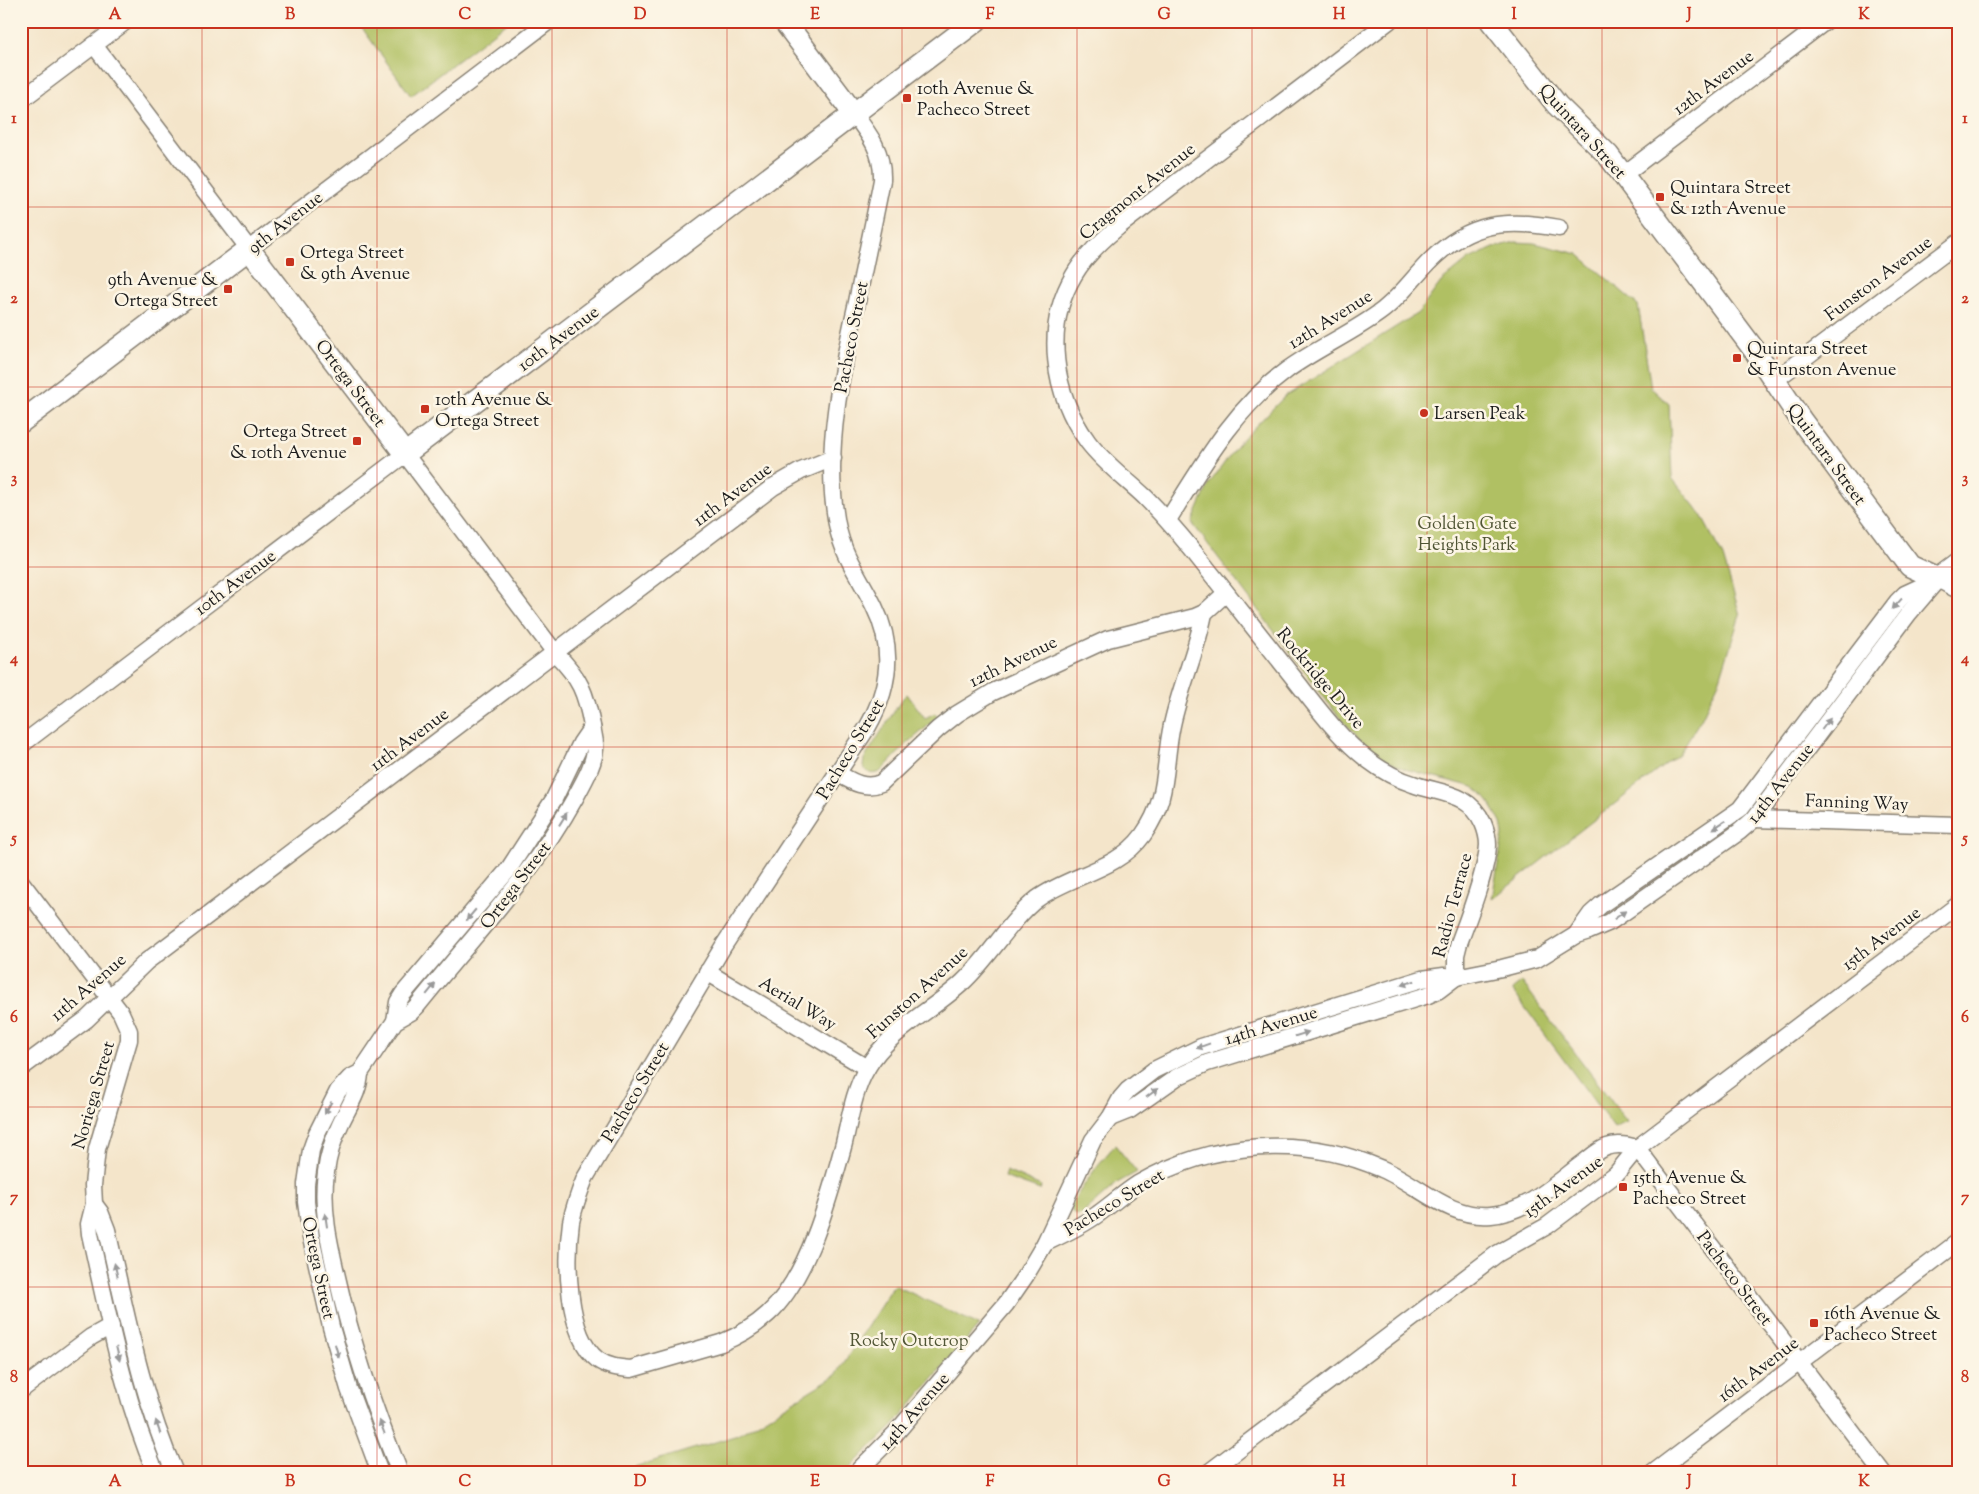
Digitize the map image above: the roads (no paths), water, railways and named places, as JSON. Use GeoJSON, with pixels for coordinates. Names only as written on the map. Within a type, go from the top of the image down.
{"type":"FeatureCollection","features":[{"type":"Feature","properties":{"kind":"street"},"geometry":{"type":"LineString","coordinates":[[21,100],[126,21]]}},
{"type":"Feature","properties":{"kind":"street","name":"9th Avenue"},"geometry":{"type":"LineString","coordinates":[[21,422],[548,21]]}},
{"type":"Feature","properties":{"kind":"street","name":"Pacheco Street"},"geometry":{"type":"LineString","coordinates":[[598,1360],[585,1343],[580,1331],[570,1288],[569,1242],[577,1200],[585,1178],[707,972],[876,712],[886,683],[888,660],[881,621],[868,593],[850,564],[838,531],[833,495],[833,458],[842,372],[883,168],[877,146],[784,21]]}},
{"type":"Feature","properties":{"kind":"street","name":"10th Avenue"},"geometry":{"type":"LineString","coordinates":[[21,745],[976,21]]}},
{"type":"Feature","properties":{"kind":"street","name":"Cragmont Avenue"},"geometry":{"type":"LineString","coordinates":[[1168,520],[1090,444],[1077,425],[1066,403],[1060,384],[1055,349],[1059,316],[1067,289],[1084,261],[1118,227],[1389,21]]}},
{"type":"Feature","properties":{"kind":"street","name":"Quintara Street"},"geometry":{"type":"LineString","coordinates":[[1492,21],[1557,105],[1608,156],[1623,175],[1755,350],[1801,420],[1910,566],[1946,583]]}},
{"type":"Feature","properties":{"kind":"street","name":"12th Avenue"},"geometry":{"type":"LineString","coordinates":[[1623,175],[1826,21]]}},
{"type":"Feature","properties":{"kind":"street","name":"Ortega Street"},"geometry":{"type":"LineString","coordinates":[[94,45],[556,654],[573,673],[580,685],[590,712],[592,727],[581,743],[564,782],[539,824],[490,893],[398,1002],[395,1021],[360,1073],[357,1092],[340,1125],[329,1154],[324,1185],[325,1210],[334,1263],[357,1353],[375,1410],[400,1473]]}},
{"type":"Feature","properties":{"kind":"street","name":"12th Avenue"},"geometry":{"type":"LineString","coordinates":[[1168,520],[1219,440],[1249,403],[1279,376],[1303,358],[1384,310],[1443,250],[1472,232],[1502,223],[1532,223],[1559,228]]}},
{"type":"Feature","properties":{"kind":"street","name":"Funston Avenue"},"geometry":{"type":"LineString","coordinates":[[1775,380],[1958,243]]}},
{"type":"Feature","properties":{"kind":"street","name":"11th Avenue"},"geometry":{"type":"LineString","coordinates":[[21,1068],[87,1018],[147,961],[556,654],[773,487],[801,470],[833,458]]}},
{"type":"Feature","properties":{"kind":"street","name":"Rockridge Drive"},"geometry":{"type":"LineString","coordinates":[[1168,520],[1316,707],[1355,750],[1381,770],[1397,778],[1466,800],[1478,814]]}},
{"type":"Feature","properties":{"kind":"street","name":"14th Avenue"},"geometry":{"type":"LineString","coordinates":[[856,1473],[895,1434],[1006,1304],[1045,1243],[1088,1148],[1110,1118],[1130,1110],[1177,1077],[1208,1063],[1428,995],[1439,990],[1456,977],[1537,959],[1576,935],[1610,922],[1739,832],[1754,819],[1910,613],[1946,583],[1958,564]]}},
{"type":"Feature","properties":{"kind":"street","name":"14th Avenue"},"geometry":{"type":"LineString","coordinates":[[1576,935],[1591,914],[1601,906],[1740,809],[1896,602],[1905,594],[1946,583]]}},
{"type":"Feature","properties":{"kind":"street","name":"12th Avenue"},"geometry":{"type":"LineString","coordinates":[[837,773],[859,784],[874,786],[881,783],[938,729],[957,714],[993,692],[1108,639],[1186,620],[1204,613],[1226,593]]}},
{"type":"Feature","properties":{"kind":"street","name":"Funston Avenue"},"geometry":{"type":"LineString","coordinates":[[598,1360],[614,1367],[631,1368],[720,1343],[735,1337],[757,1323],[777,1305],[793,1281],[821,1219],[857,1092],[867,1068],[878,1052],[900,1030],[931,1009],[963,982],[991,952],[1014,921],[1037,899],[1056,888],[1106,866],[1133,847],[1143,836],[1158,809],[1163,795],[1172,725],[1198,640],[1204,613]]}},
{"type":"Feature","properties":{"kind":"street","name":"Radio Terrace"},"geometry":{"type":"LineString","coordinates":[[1456,977],[1456,955],[1487,853],[1486,832],[1478,814]]}},
{"type":"Feature","properties":{"kind":"street","name":"Fanning Way"},"geometry":{"type":"LineString","coordinates":[[1754,819],[1958,825]]}},
{"type":"Feature","properties":{"kind":"street","name":"Noriega Street"},"geometry":{"type":"LineString","coordinates":[[21,882],[110,998],[126,1022],[130,1040],[97,1149],[93,1185],[94,1204],[89,1224],[111,1326],[135,1416],[156,1473]]}},
{"type":"Feature","properties":{"kind":"street","name":"15th Avenue"},"geometry":{"type":"LineString","coordinates":[[1208,1473],[1497,1254],[1547,1226],[1616,1174],[1637,1148],[1958,905]]}},
{"type":"Feature","properties":{"kind":"street","name":"Aerial Way"},"geometry":{"type":"LineString","coordinates":[[707,972],[867,1068]]}},
{"type":"Feature","properties":{"kind":"street","name":"Ortega Street"},"geometry":{"type":"LineString","coordinates":[[360,1073],[350,1078],[338,1091],[316,1133],[308,1167],[306,1202],[314,1258],[330,1327],[349,1390],[380,1473]]}},
{"type":"Feature","properties":{"kind":"street","name":"Pacheco Street"},"geometry":{"type":"LineString","coordinates":[[1045,1243],[1079,1226],[1124,1194],[1158,1174],[1198,1158],[1238,1148],[1295,1147],[1338,1154],[1363,1161],[1392,1173],[1452,1209],[1465,1214],[1480,1216],[1505,1213],[1529,1203],[1598,1151],[1617,1144],[1627,1145],[1637,1148],[1884,1473]]}},
{"type":"Feature","properties":{"kind":"street","name":"Noriega Street"},"geometry":{"type":"LineString","coordinates":[[94,1204],[100,1212],[107,1230],[144,1383],[175,1473]]}},
{"type":"Feature","properties":{"kind":"street","name":"16th Avenue"},"geometry":{"type":"LineString","coordinates":[[1653,1473],[1958,1242]]}},
{"type":"Feature","properties":{"kind":"street"},"geometry":{"type":"LineString","coordinates":[[21,1390],[91,1337],[111,1326]]}},
{"type":"Feature","properties":{"kind":"place","name":"10th Avenue & Pacheco Street"},"geometry":{"type":"Point","coordinates":[907,98]}},
{"type":"Feature","properties":{"kind":"place","name":"Quintara Street & 12th Avenue"},"geometry":{"type":"Point","coordinates":[1660,197]}},
{"type":"Feature","properties":{"kind":"place","name":"Ortega Street & 9th Avenue"},"geometry":{"type":"Point","coordinates":[290,262]}},
{"type":"Feature","properties":{"kind":"place","name":"9th Avenue & Ortega Street"},"geometry":{"type":"Point","coordinates":[228,289]}},
{"type":"Feature","properties":{"kind":"place","name":"Quintara Street & Funston Avenue"},"geometry":{"type":"Point","coordinates":[1737,358]}},
{"type":"Feature","properties":{"kind":"place","name":"10th Avenue & Ortega Street"},"geometry":{"type":"Point","coordinates":[425,409]}},
{"type":"Feature","properties":{"kind":"place","name":"Larsen Peak"},"geometry":{"type":"Point","coordinates":[1424,413]}},
{"type":"Feature","properties":{"kind":"place","name":"Ortega Street & 10th Avenue"},"geometry":{"type":"Point","coordinates":[357,441]}},
{"type":"Feature","properties":{"kind":"place","name":"15th Avenue & Pacheco Street"},"geometry":{"type":"Point","coordinates":[1623,1187]}},
{"type":"Feature","properties":{"kind":"place","name":"16th Avenue & Pacheco Street"},"geometry":{"type":"Point","coordinates":[1814,1323]}},
{"type":"Feature","properties":{"kind":"park label","name":"Golden Gate Heights Park"},"geometry":{"type":"Point","coordinates":[1467,533]}},
{"type":"Feature","properties":{"kind":"park label","name":"Rocky Outcrop"},"geometry":{"type":"Point","coordinates":[909,1340]}}]}
